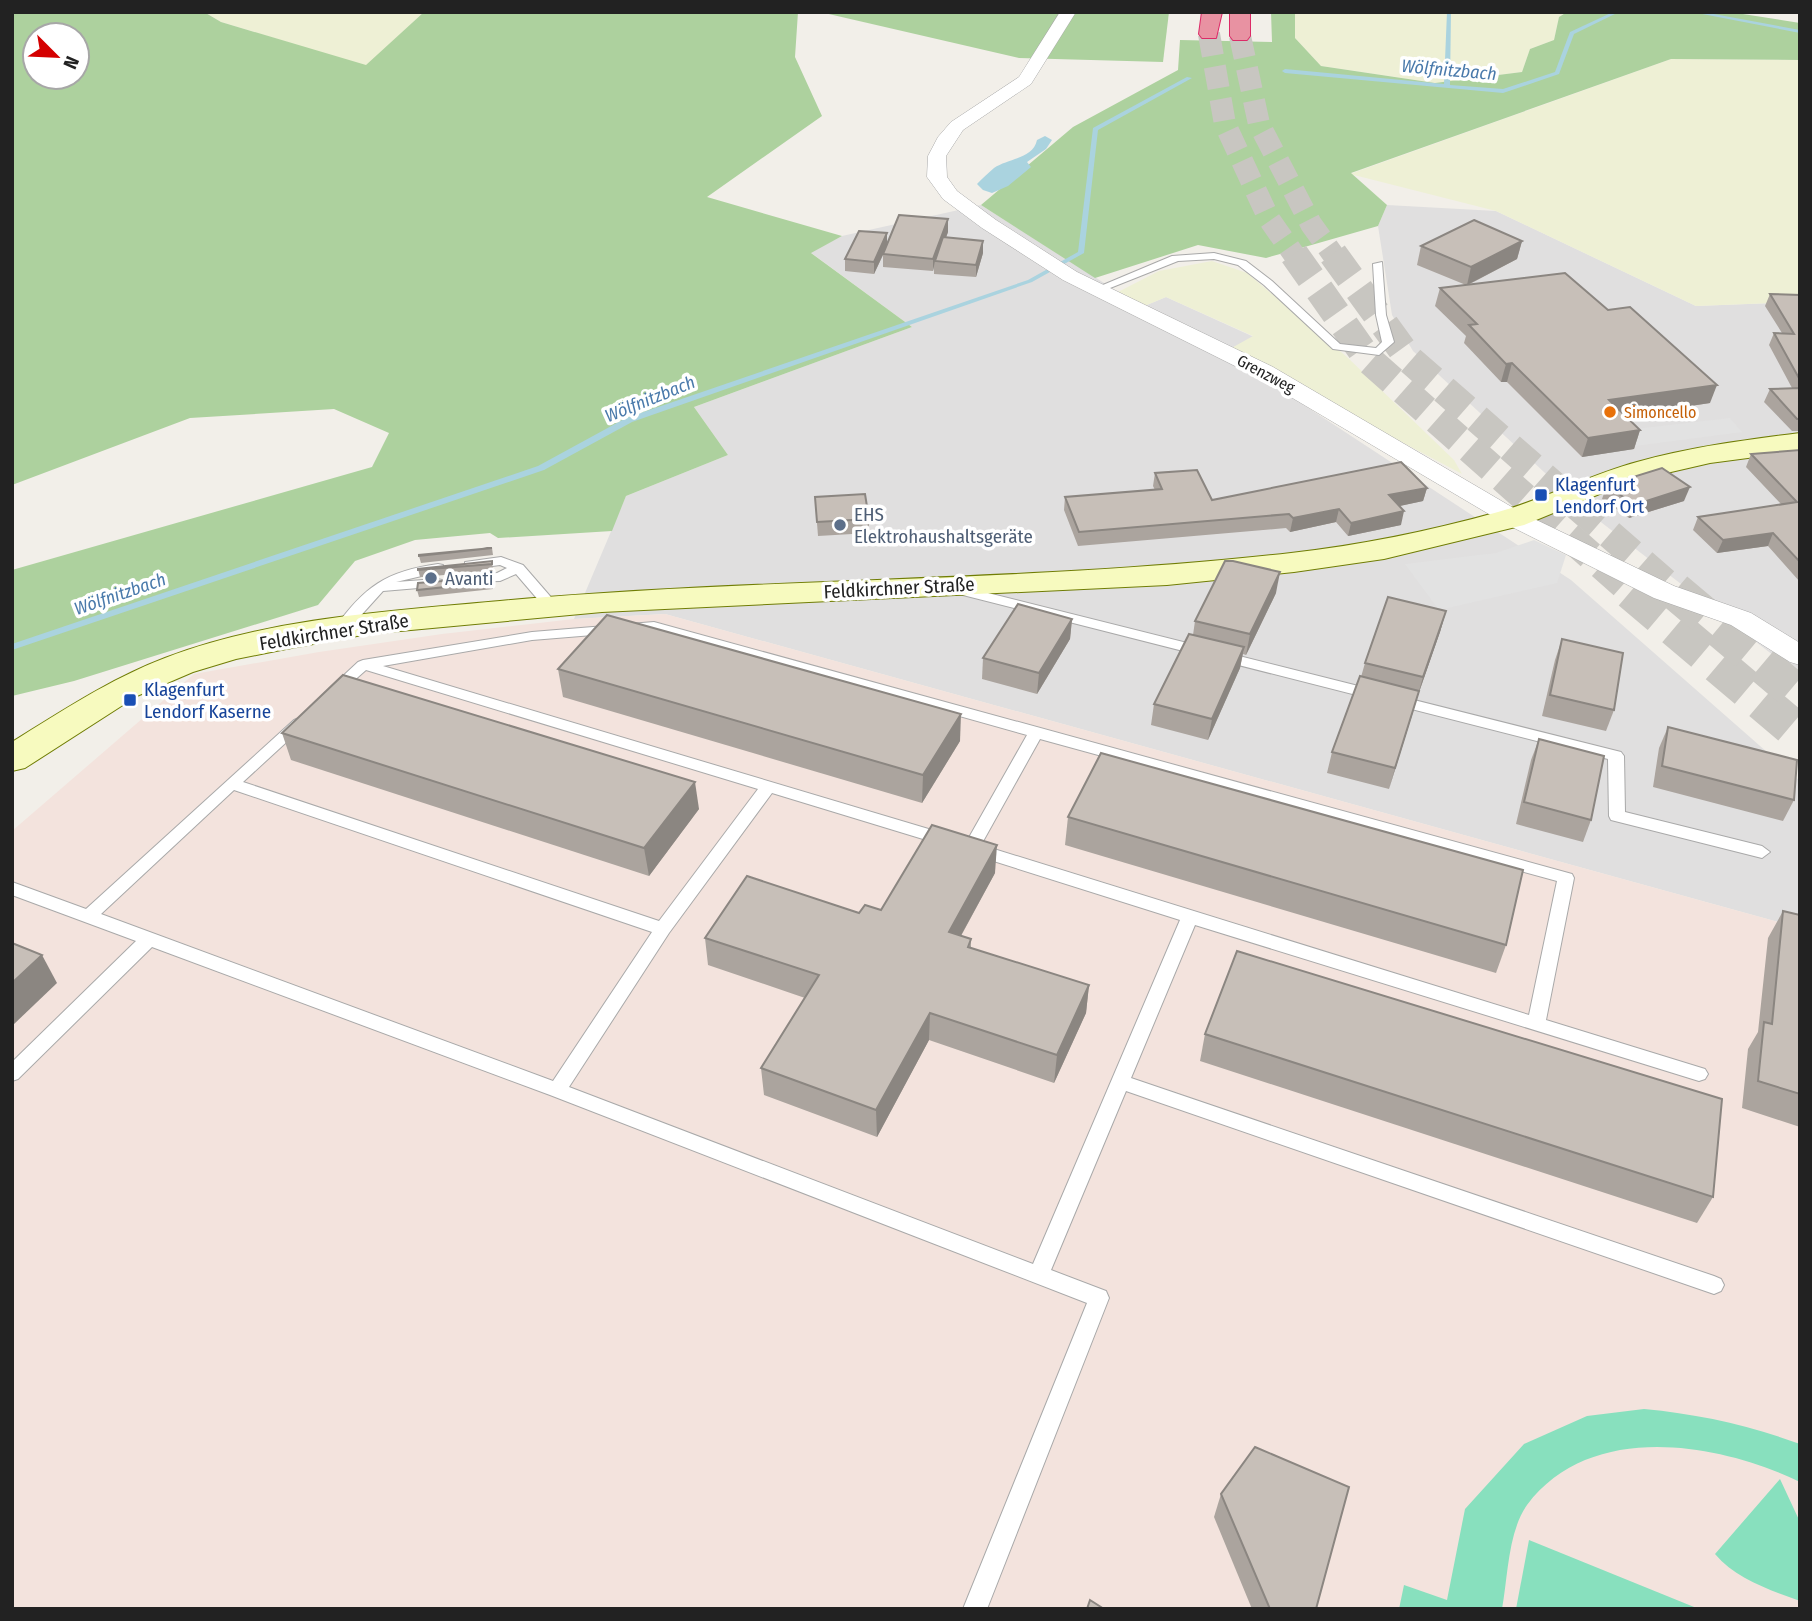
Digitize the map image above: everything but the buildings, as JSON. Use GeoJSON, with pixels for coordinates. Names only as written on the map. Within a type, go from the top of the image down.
{"type":"FeatureCollection","features":[{"type":"Feature","properties":{"kind":"highway"},"geometry":{"type":"LineString","coordinates":[[1209,34],[1212,12]]}},
{"type":"Feature","properties":{"kind":"highway"},"geometry":{"type":"LineString","coordinates":[[1240,12],[1240,36]]}},
{"type":"Feature","properties":{"kind":"street","name":"Grenzweg"},"geometry":{"type":"LineString","coordinates":[[1068,12],[1025,80],[957,126],[947,137],[937,156],[937,177],[950,195],[989,224],[1070,276],[1265,372],[1513,519],[1664,592],[1741,620],[1800,656]]}},
{"type":"Feature","properties":{"kind":"street","name":"Feldkirchner Straße"},"geometry":{"type":"LineString","coordinates":[[12,759],[124,688],[181,664],[231,649],[341,629],[551,606],[1167,575],[1294,562],[1384,549],[1513,519],[1613,478],[1651,467],[1710,454],[1800,442]]}},
{"type":"Feature","properties":{"kind":"lane"},"geometry":{"type":"LineString","coordinates":[[1096,290],[1176,258],[1214,256],[1242,263],[1268,282],[1337,347],[1379,352],[1388,342],[1381,315],[1378,264]]}},
{"type":"Feature","properties":{"kind":"lane"},"geometry":{"type":"LineString","coordinates":[[341,629],[374,587],[405,571],[501,561],[517,568],[551,606]]}},
{"type":"Feature","properties":{"kind":"lane"},"geometry":{"type":"LineString","coordinates":[[374,587],[500,577],[517,568]]}},
{"type":"Feature","properties":{"kind":"lane"},"geometry":{"type":"LineString","coordinates":[[944,586],[1616,756],[1616,816],[1762,852]]}},
{"type":"Feature","properties":{"kind":"lane"},"geometry":{"type":"LineString","coordinates":[[89,916],[363,665],[532,636],[654,626],[1566,878],[1536,1023]]}},
{"type":"Feature","properties":{"kind":"lane"},"geometry":{"type":"LineString","coordinates":[[363,665],[971,848],[1699,1073]]}},
{"type":"Feature","properties":{"kind":"lane"},"geometry":{"type":"LineString","coordinates":[[971,848],[1037,733]]}},
{"type":"Feature","properties":{"kind":"lane"},"geometry":{"type":"LineString","coordinates":[[231,784],[663,929]]}},
{"type":"Feature","properties":{"kind":"lane"},"geometry":{"type":"LineString","coordinates":[[557,1090],[663,929],[768,787]]}},
{"type":"Feature","properties":{"kind":"lane"},"geometry":{"type":"LineString","coordinates":[[12,888],[557,1090],[1099,1298],[975,1609]]}},
{"type":"Feature","properties":{"kind":"lane"},"geometry":{"type":"LineString","coordinates":[[1039,1273],[1190,917]]}},
{"type":"Feature","properties":{"kind":"lane"},"geometry":{"type":"LineString","coordinates":[[12,1074],[149,939]]}},
{"type":"Feature","properties":{"kind":"lane"},"geometry":{"type":"LineString","coordinates":[[1119,1081],[1714,1286]]}},
{"type":"Feature","properties":{"kind":"shaded area"},"geometry":{"type":"Polygon","coordinates":[[[981,205],[1142,307],[1166,297],[1254,337],[1228,350],[1313,411],[1571,580],[1800,781],[1800,928],[665,614],[574,619],[626,496],[728,455],[694,407],[912,327],[810,252],[842,236],[981,205]]]}},
{"type":"Feature","properties":{"kind":"shaded area"},"geometry":{"type":"Polygon","coordinates":[[[1387,205],[1496,211],[1696,306],[1800,302],[1800,676],[1584,509],[1413,351],[1392,315],[1378,226],[1387,205]]]}},
{"type":"Feature","properties":{"kind":"shaded area"},"geometry":{"type":"Polygon","coordinates":[[[1730,418],[1742,432],[1635,446],[1618,431],[1730,418]]]}},
{"type":"Feature","properties":{"kind":"shaded area"},"geometry":{"type":"Polygon","coordinates":[[[1534,540],[1566,555],[1557,583],[1439,610],[1405,564],[1496,553],[1534,540]]]}},
{"type":"Feature","properties":{"kind":"shaded area"},"geometry":{"type":"Polygon","coordinates":[[[665,614],[1800,928],[1800,1609],[12,1609],[12,831],[194,674],[442,634],[574,619],[665,614]]]}},
{"type":"Feature","properties":{"kind":"green space"},"geometry":{"type":"Polygon","coordinates":[[[12,12],[204,12],[221,22],[366,65],[424,12],[798,12],[795,57],[822,116],[707,197],[842,236],[811,253],[912,327],[694,407],[728,455],[626,496],[612,531],[498,538],[490,533],[415,540],[355,561],[318,605],[74,681],[12,696],[12,570],[372,467],[389,433],[334,409],[190,418],[12,485],[12,12]]]}},
{"type":"Feature","properties":{"kind":"green space"},"geometry":{"type":"Polygon","coordinates":[[[204,12],[424,12],[366,66],[221,22],[204,12]]]}},
{"type":"Feature","properties":{"kind":"green space"},"geometry":{"type":"Polygon","coordinates":[[[820,12],[1169,12],[1163,62],[1019,58],[820,12]]]}},
{"type":"Feature","properties":{"kind":"green space"},"geometry":{"type":"Polygon","coordinates":[[[1271,12],[1295,12],[1295,38],[1321,66],[1435,83],[1522,72],[1530,49],[1554,40],[1559,17],[1567,12],[1730,12],[1800,23],[1800,60],[1671,59],[1351,173],[1387,205],[1378,226],[1266,258],[1198,245],[1095,278],[981,205],[1073,127],[1178,70],[1180,40],[1272,42],[1271,12]]]}},
{"type":"Feature","properties":{"kind":"green space"},"geometry":{"type":"Polygon","coordinates":[[[1295,12],[1567,12],[1559,17],[1554,40],[1530,49],[1522,72],[1436,83],[1321,66],[1295,38],[1295,12]]]}},
{"type":"Feature","properties":{"kind":"green space"},"geometry":{"type":"Polygon","coordinates":[[[1671,59],[1800,60],[1800,302],[1696,306],[1496,211],[1350,174],[1671,59]]]}},
{"type":"Feature","properties":{"kind":"green space"},"geometry":{"type":"Polygon","coordinates":[[[1212,261],[1247,273],[1347,357],[1454,460],[1462,474],[1228,350],[1253,336],[1166,297],[1142,307],[1118,292],[1159,271],[1212,261]]]}},
{"type":"Feature","properties":{"kind":"green space"},"geometry":{"type":"Polygon","coordinates":[[[1644,1409],[1723,1421],[1800,1444],[1800,1482],[1731,1457],[1694,1450],[1656,1447],[1619,1450],[1585,1460],[1553,1478],[1527,1505],[1512,1541],[1502,1609],[1399,1609],[1404,1585],[1447,1600],[1465,1509],[1524,1444],[1587,1416],[1644,1409]]]}},
{"type":"Feature","properties":{"kind":"green space"},"geometry":{"type":"Polygon","coordinates":[[[1780,1479],[1800,1522],[1800,1601],[1743,1577],[1715,1554],[1780,1479]]]}},
{"type":"Feature","properties":{"kind":"green space"},"geometry":{"type":"Polygon","coordinates":[[[1529,1540],[1699,1609],[1516,1609],[1529,1540]]]}},
{"type":"Feature","properties":{"kind":"water"},"geometry":{"type":"Polygon","coordinates":[[[1045,136],[1052,140],[1046,149],[1027,162],[1031,167],[1008,186],[992,193],[977,184],[994,168],[1026,155],[1037,140],[1045,136]]]}},
{"type":"Feature","properties":{"kind":"waterway"},"geometry":{"type":"LineString","coordinates":[[1447,86],[1449,12]]}},
{"type":"Feature","properties":{"kind":"waterway","name":"Wölfnitzbach"},"geometry":{"type":"LineString","coordinates":[[1447,86],[1503,91],[1557,73],[1572,33],[1617,12]]}},
{"type":"Feature","properties":{"kind":"waterway","name":"Wölfnitzbach"},"geometry":{"type":"LineString","coordinates":[[1694,12],[1800,32]]}},
{"type":"Feature","properties":{"kind":"waterway","name":"Wölfnitzbach"},"geometry":{"type":"LineString","coordinates":[[1285,71],[1447,86]]}},
{"type":"Feature","properties":{"kind":"waterway","name":"Wölfnitzbach"},"geometry":{"type":"LineString","coordinates":[[12,647],[541,468],[629,420],[1030,281],[1081,253],[1095,129],[1189,78]]}},
{"type":"Feature","properties":{"kind":"tunnel"},"geometry":{"type":"LineString","coordinates":[[1209,34],[1225,124],[1269,219],[1295,256]]}},
{"type":"Feature","properties":{"kind":"tunnel"},"geometry":{"type":"LineString","coordinates":[[1240,36],[1259,124],[1311,224],[1334,256]]}},
{"type":"Feature","properties":{"kind":"tunnel"},"geometry":{"type":"LineString","coordinates":[[1294,254],[1368,359],[1633,593]]}},
{"type":"Feature","properties":{"kind":"tunnel"},"geometry":{"type":"LineString","coordinates":[[1333,254],[1410,360],[1677,593]]}},
{"type":"Feature","properties":{"kind":"tunnel"},"geometry":{"type":"LineString","coordinates":[[1631,591],[1800,734]]}},
{"type":"Feature","properties":{"kind":"tunnel"},"geometry":{"type":"LineString","coordinates":[[1675,591],[1800,696]]}},
{"type":"Feature","properties":{"kind":"place","name":"Simoncello"},"geometry":{"type":"Point","coordinates":[1610,412]}},
{"type":"Feature","properties":{"kind":"place","name":"Klagenfurt Lendorf Ort"},"geometry":{"type":"Point","coordinates":[1541,495]}},
{"type":"Feature","properties":{"kind":"place","name":"EHS Elektrohaushaltsgeräte"},"geometry":{"type":"Point","coordinates":[840,525]}},
{"type":"Feature","properties":{"kind":"place","name":"Avanti"},"geometry":{"type":"Point","coordinates":[431,578]}},
{"type":"Feature","properties":{"kind":"place","name":"Klagenfurt Lendorf Kaserne"},"geometry":{"type":"Point","coordinates":[130,700]}}]}
